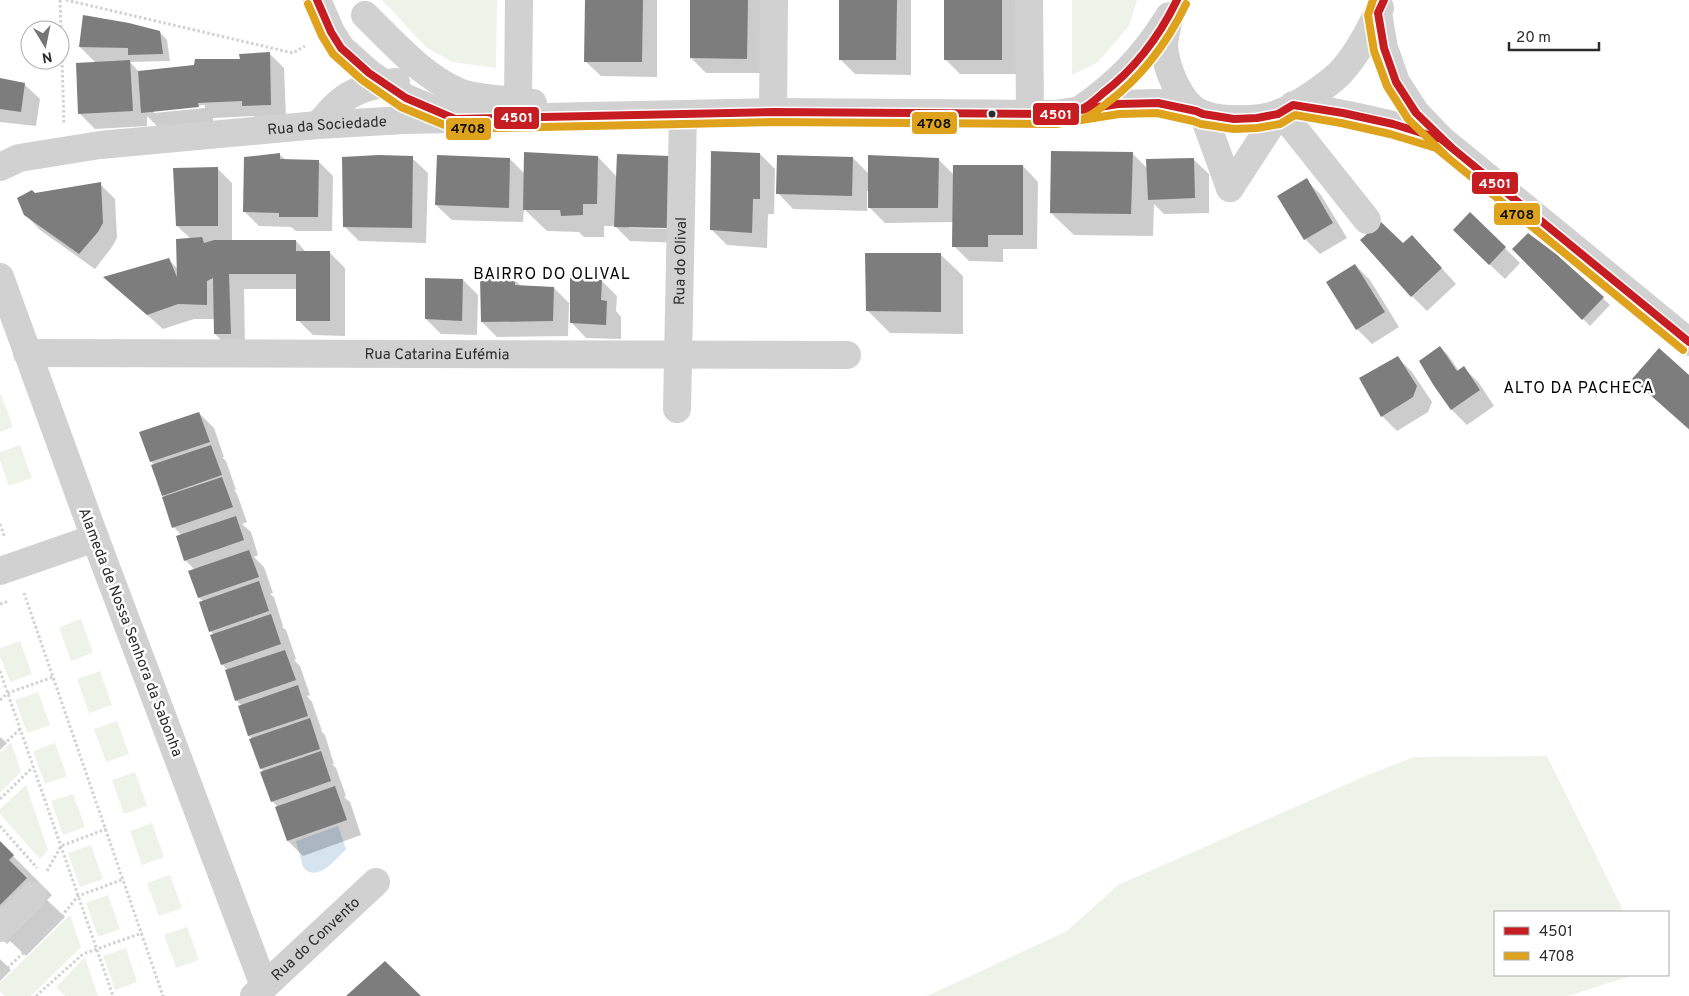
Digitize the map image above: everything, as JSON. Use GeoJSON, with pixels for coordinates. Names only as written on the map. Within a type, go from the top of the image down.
{"type":"FeatureCollection","features":[{"type":"Feature","properties":{"kind":"street"},"geometry":{"type":"LineString","coordinates":[[317,0],[347,66],[346,84],[339,102]]}},
{"type":"Feature","properties":{"kind":"street"},"geometry":{"type":"LineString","coordinates":[[518,100],[519,0]]}},
{"type":"Feature","properties":{"kind":"street"},"geometry":{"type":"LineString","coordinates":[[773,112],[774,0]]}},
{"type":"Feature","properties":{"kind":"street"},"geometry":{"type":"LineString","coordinates":[[1029,0],[1030,115]]}},
{"type":"Feature","properties":{"kind":"street"},"geometry":{"type":"LineString","coordinates":[[1173,8],[1164,45],[1169,73],[1180,94],[1200,112],[1230,188],[1284,111],[1317,92],[1340,73],[1360,46],[1381,6]]}},
{"type":"Feature","properties":{"kind":"street"},"geometry":{"type":"LineString","coordinates":[[1381,6],[1384,48],[1396,82],[1416,113],[1441,139],[1689,342]]}},
{"type":"Feature","properties":{"kind":"street"},"geometry":{"type":"LineString","coordinates":[[361,7],[401,51],[426,72],[456,105]]}},
{"type":"Feature","properties":{"kind":"street"},"geometry":{"type":"LineString","coordinates":[[360,123],[377,99],[384,83],[384,59],[379,40],[361,7]]}},
{"type":"Feature","properties":{"kind":"street"},"geometry":{"type":"LineString","coordinates":[[1079,111],[1106,92],[1130,70],[1152,44],[1173,8]]}},
{"type":"Feature","properties":{"kind":"street"},"geometry":{"type":"LineString","coordinates":[[336,40],[369,73],[384,83]]}},
{"type":"Feature","properties":{"kind":"street"},"geometry":{"type":"LineString","coordinates":[[318,125],[339,102],[354,92],[384,83],[411,80],[456,105],[482,97],[518,100],[601,116]]}},
{"type":"Feature","properties":{"kind":"street","name":"Rua da Sociedade"},"geometry":{"type":"LineString","coordinates":[[0,167],[19,158],[100,145],[318,125],[360,123],[456,105],[601,116],[773,112],[1030,115],[1056,114],[1118,104],[1158,103],[1234,119],[1257,118],[1284,111]]}},
{"type":"Feature","properties":{"kind":"street"},"geometry":{"type":"LineString","coordinates":[[1284,111],[1352,115],[1393,124],[1441,139]]}},
{"type":"Feature","properties":{"kind":"street"},"geometry":{"type":"LineString","coordinates":[[1284,111],[1367,220]]}},
{"type":"Feature","properties":{"kind":"street","name":"Rua do Olival"},"geometry":{"type":"LineString","coordinates":[[677,409],[683,114]]}},
{"type":"Feature","properties":{"kind":"street","name":"Alameda de Nossa Senhora da Sabonha"},"geometry":{"type":"LineString","coordinates":[[0,277],[259,991]]}},
{"type":"Feature","properties":{"kind":"street","name":"Rua Catarina Eufémia"},"geometry":{"type":"LineString","coordinates":[[27,353],[847,355]]}},
{"type":"Feature","properties":{"kind":"street"},"geometry":{"type":"LineString","coordinates":[[7,569],[95,538]]}},
{"type":"Feature","properties":{"kind":"street","name":"Rua do Convento"},"geometry":{"type":"LineString","coordinates":[[259,991],[376,882]]}},
{"type":"Feature","properties":{"kind":"street"},"geometry":{"type":"LineString","coordinates":[[0,928],[38,886]]}},
{"type":"Feature","properties":{"kind":"path"},"geometry":{"type":"LineString","coordinates":[[60,0],[64,151]]}},
{"type":"Feature","properties":{"kind":"path"},"geometry":{"type":"LineString","coordinates":[[66,0],[293,52],[336,40]]}},
{"type":"Feature","properties":{"kind":"path"},"geometry":{"type":"LineString","coordinates":[[0,524],[7,569],[54,677],[164,996]]}},
{"type":"Feature","properties":{"kind":"path"},"geometry":{"type":"LineString","coordinates":[[0,671],[113,996]]}},
{"type":"Feature","properties":{"kind":"path"},"geometry":{"type":"LineString","coordinates":[[0,700],[8,693],[54,677]]}},
{"type":"Feature","properties":{"kind":"path"},"geometry":{"type":"LineString","coordinates":[[0,748],[20,729]]}},
{"type":"Feature","properties":{"kind":"path"},"geometry":{"type":"LineString","coordinates":[[0,799],[33,767]]}},
{"type":"Feature","properties":{"kind":"path"},"geometry":{"type":"LineString","coordinates":[[0,826],[38,886],[61,846],[106,829]]}},
{"type":"Feature","properties":{"kind":"path"},"geometry":{"type":"LineString","coordinates":[[0,975],[61,917],[78,896],[124,879]]}},
{"type":"Feature","properties":{"kind":"path"},"geometry":{"type":"LineString","coordinates":[[36,996],[83,954],[142,933]]}},
{"type":"Feature","properties":{"kind":"shaded area"},"geometry":{"type":"Polygon","coordinates":[[[382,0],[497,0],[496,68],[452,62],[426,47],[382,0]]]}},
{"type":"Feature","properties":{"kind":"shaded area"},"geometry":{"type":"Polygon","coordinates":[[[1072,0],[1137,0],[1129,26],[1097,63],[1072,75],[1072,0]]]}},
{"type":"Feature","properties":{"kind":"shaded area"},"geometry":{"type":"Polygon","coordinates":[[[0,394],[13,427],[0,432],[0,394]]]}},
{"type":"Feature","properties":{"kind":"shaded area"},"geometry":{"type":"Polygon","coordinates":[[[20,445],[32,478],[9,486],[0,461],[0,452],[20,445]]]}},
{"type":"Feature","properties":{"kind":"shaded area"},"geometry":{"type":"Polygon","coordinates":[[[81,619],[93,653],[71,661],[59,627],[81,619]]]}},
{"type":"Feature","properties":{"kind":"shaded area"},"geometry":{"type":"Polygon","coordinates":[[[20,641],[32,674],[10,682],[0,656],[0,648],[20,641]]]}},
{"type":"Feature","properties":{"kind":"shaded area"},"geometry":{"type":"Polygon","coordinates":[[[100,671],[112,705],[89,713],[77,679],[100,671]]]}},
{"type":"Feature","properties":{"kind":"shaded area"},"geometry":{"type":"Polygon","coordinates":[[[38,692],[50,725],[27,733],[15,700],[38,692]]]}},
{"type":"Feature","properties":{"kind":"shaded area"},"geometry":{"type":"Polygon","coordinates":[[[117,721],[129,754],[106,762],[94,729],[117,721]]]}},
{"type":"Feature","properties":{"kind":"shaded area"},"geometry":{"type":"Polygon","coordinates":[[[11,742],[21,772],[0,793],[0,753],[11,742]]]}},
{"type":"Feature","properties":{"kind":"shaded area"},"geometry":{"type":"Polygon","coordinates":[[[55,743],[67,776],[45,784],[33,751],[55,743]]]}},
{"type":"Feature","properties":{"kind":"shaded area"},"geometry":{"type":"Polygon","coordinates":[[[1547,756],[1624,911],[1494,911],[1494,976],[1631,976],[1568,996],[927,996],[1067,931],[1118,885],[1368,775],[1414,757],[1547,756]]]}},
{"type":"Feature","properties":{"kind":"shaded area"},"geometry":{"type":"Polygon","coordinates":[[[135,772],[147,806],[124,814],[112,780],[135,772]]]}},
{"type":"Feature","properties":{"kind":"shaded area"},"geometry":{"type":"Polygon","coordinates":[[[26,785],[48,850],[40,859],[0,814],[0,809],[26,785]]]}},
{"type":"Feature","properties":{"kind":"shaded area"},"geometry":{"type":"Polygon","coordinates":[[[73,794],[85,827],[63,835],[51,801],[73,794]]]}},
{"type":"Feature","properties":{"kind":"shaded area"},"geometry":{"type":"Polygon","coordinates":[[[152,823],[164,857],[142,865],[130,831],[152,823]]]}},
{"type":"Feature","properties":{"kind":"shaded area"},"geometry":{"type":"Polygon","coordinates":[[[338,826],[346,849],[326,868],[314,873],[308,872],[303,867],[296,841],[338,826]]]}},
{"type":"Feature","properties":{"kind":"shaded area"},"geometry":{"type":"Polygon","coordinates":[[[91,845],[103,879],[80,887],[68,853],[91,845]]]}},
{"type":"Feature","properties":{"kind":"shaded area"},"geometry":{"type":"Polygon","coordinates":[[[170,875],[182,908],[159,916],[147,883],[170,875]]]}},
{"type":"Feature","properties":{"kind":"shaded area"},"geometry":{"type":"Polygon","coordinates":[[[108,895],[120,929],[98,937],[86,903],[108,895]]]}},
{"type":"Feature","properties":{"kind":"shaded area"},"geometry":{"type":"Polygon","coordinates":[[[70,915],[81,947],[31,996],[5,996],[0,992],[0,983],[70,915]]]}},
{"type":"Feature","properties":{"kind":"shaded area"},"geometry":{"type":"Polygon","coordinates":[[[187,927],[199,960],[176,968],[164,935],[187,927]]]}},
{"type":"Feature","properties":{"kind":"shaded area"},"geometry":{"type":"Polygon","coordinates":[[[126,948],[137,982],[115,990],[103,956],[126,948]]]}},
{"type":"Feature","properties":{"kind":"shaded area"},"geometry":{"type":"Polygon","coordinates":[[[85,957],[98,996],[65,996],[56,987],[85,957]]]}},
{"type":"Feature","properties":{"kind":"building"},"geometry":{"type":"Polygon","coordinates":[[[585,0],[643,0],[642,62],[584,62],[585,0]]]}},
{"type":"Feature","properties":{"kind":"building"},"geometry":{"type":"Polygon","coordinates":[[[690,0],[748,0],[747,59],[690,58],[690,0]]]}},
{"type":"Feature","properties":{"kind":"building"},"geometry":{"type":"Polygon","coordinates":[[[839,0],[897,0],[896,60],[839,60],[839,0]]]}},
{"type":"Feature","properties":{"kind":"building"},"geometry":{"type":"Polygon","coordinates":[[[944,0],[1002,0],[1002,60],[944,60],[944,0]]]}},
{"type":"Feature","properties":{"kind":"building"},"geometry":{"type":"Polygon","coordinates":[[[83,15],[129,23],[160,31],[163,54],[128,55],[128,48],[79,47],[83,15]]]}},
{"type":"Feature","properties":{"kind":"building"},"geometry":{"type":"Polygon","coordinates":[[[270,52],[271,105],[242,106],[242,101],[198,103],[199,107],[141,113],[138,71],[194,65],[195,59],[240,59],[239,54],[270,52]]]}},
{"type":"Feature","properties":{"kind":"building"},"geometry":{"type":"Polygon","coordinates":[[[130,60],[133,111],[78,114],[76,63],[130,60]]]}},
{"type":"Feature","properties":{"kind":"building"},"geometry":{"type":"Polygon","coordinates":[[[0,78],[25,83],[21,112],[0,109],[0,78]]]}},
{"type":"Feature","properties":{"kind":"building"},"geometry":{"type":"Polygon","coordinates":[[[711,151],[760,153],[760,199],[753,199],[752,233],[710,230],[711,151]]]}},
{"type":"Feature","properties":{"kind":"building"},"geometry":{"type":"Polygon","coordinates":[[[1051,151],[1133,152],[1131,214],[1050,213],[1051,151]]]}},
{"type":"Feature","properties":{"kind":"building"},"geometry":{"type":"Polygon","coordinates":[[[524,152],[598,156],[597,204],[583,204],[583,215],[561,216],[560,210],[523,210],[524,152]]]}},
{"type":"Feature","properties":{"kind":"building"},"geometry":{"type":"Polygon","coordinates":[[[280,153],[280,159],[319,160],[318,217],[279,217],[279,213],[243,212],[244,157],[280,153]]]}},
{"type":"Feature","properties":{"kind":"building"},"geometry":{"type":"Polygon","coordinates":[[[617,154],[670,156],[667,228],[614,227],[617,154]]]}},
{"type":"Feature","properties":{"kind":"building"},"geometry":{"type":"Polygon","coordinates":[[[437,155],[510,158],[509,208],[435,205],[437,155]]]}},
{"type":"Feature","properties":{"kind":"building"},"geometry":{"type":"Polygon","coordinates":[[[777,155],[853,157],[852,196],[776,194],[777,155]]]}},
{"type":"Feature","properties":{"kind":"building"},"geometry":{"type":"Polygon","coordinates":[[[868,155],[939,158],[938,208],[868,208],[868,155]]]}},
{"type":"Feature","properties":{"kind":"building"},"geometry":{"type":"Polygon","coordinates":[[[413,156],[412,228],[343,227],[342,157],[413,156]]]}},
{"type":"Feature","properties":{"kind":"building"},"geometry":{"type":"Polygon","coordinates":[[[1194,158],[1195,198],[1148,200],[1146,159],[1194,158]]]}},
{"type":"Feature","properties":{"kind":"building"},"geometry":{"type":"Polygon","coordinates":[[[953,165],[1023,165],[1023,235],[988,235],[988,247],[952,247],[953,165]]]}},
{"type":"Feature","properties":{"kind":"building"},"geometry":{"type":"Polygon","coordinates":[[[218,167],[218,226],[176,226],[173,168],[218,167]]]}},
{"type":"Feature","properties":{"kind":"building"},"geometry":{"type":"Polygon","coordinates":[[[1307,178],[1333,223],[1304,240],[1277,196],[1307,178]]]}},
{"type":"Feature","properties":{"kind":"building"},"geometry":{"type":"Polygon","coordinates":[[[101,182],[103,223],[98,232],[79,254],[24,215],[17,198],[32,190],[35,193],[101,182]]]}},
{"type":"Feature","properties":{"kind":"building"},"geometry":{"type":"Polygon","coordinates":[[[1470,212],[1506,247],[1489,265],[1453,230],[1470,212]]]}},
{"type":"Feature","properties":{"kind":"building"},"geometry":{"type":"Polygon","coordinates":[[[1381,222],[1403,243],[1412,235],[1442,268],[1411,297],[1360,240],[1381,222]]]}},
{"type":"Feature","properties":{"kind":"building"},"geometry":{"type":"Polygon","coordinates":[[[1528,233],[1556,254],[1604,297],[1582,320],[1512,249],[1528,233]]]}},
{"type":"Feature","properties":{"kind":"building"},"geometry":{"type":"Polygon","coordinates":[[[202,237],[204,243],[214,240],[296,240],[296,251],[330,251],[330,321],[296,321],[296,274],[229,274],[231,334],[214,334],[213,278],[207,281],[207,305],[178,304],[147,315],[103,277],[169,258],[177,277],[176,239],[202,237]]]}},
{"type":"Feature","properties":{"kind":"building"},"geometry":{"type":"Polygon","coordinates":[[[865,253],[941,253],[941,312],[866,311],[865,253]]]}},
{"type":"Feature","properties":{"kind":"building"},"geometry":{"type":"Polygon","coordinates":[[[1355,264],[1385,312],[1356,330],[1326,282],[1355,264]]]}},
{"type":"Feature","properties":{"kind":"building"},"geometry":{"type":"Polygon","coordinates":[[[480,277],[515,278],[515,285],[554,287],[553,321],[481,322],[480,277]]]}},
{"type":"Feature","properties":{"kind":"building"},"geometry":{"type":"Polygon","coordinates":[[[425,278],[463,279],[462,321],[425,319],[425,278]]]}},
{"type":"Feature","properties":{"kind":"building"},"geometry":{"type":"Polygon","coordinates":[[[570,278],[602,280],[601,300],[607,301],[606,325],[570,323],[570,278]]]}},
{"type":"Feature","properties":{"kind":"building"},"geometry":{"type":"Polygon","coordinates":[[[1440,346],[1457,371],[1464,366],[1480,390],[1451,410],[1419,361],[1440,346]]]}},
{"type":"Feature","properties":{"kind":"building"},"geometry":{"type":"Polygon","coordinates":[[[1659,348],[1689,375],[1689,429],[1632,379],[1659,348]]]}},
{"type":"Feature","properties":{"kind":"building"},"geometry":{"type":"Polygon","coordinates":[[[1398,356],[1417,386],[1413,397],[1381,417],[1359,378],[1398,356]]]}},
{"type":"Feature","properties":{"kind":"building"},"geometry":{"type":"Polygon","coordinates":[[[199,412],[210,442],[150,462],[139,432],[199,412]]]}},
{"type":"Feature","properties":{"kind":"building"},"geometry":{"type":"Polygon","coordinates":[[[211,445],[222,475],[162,496],[151,465],[211,445]]]}},
{"type":"Feature","properties":{"kind":"building"},"geometry":{"type":"Polygon","coordinates":[[[222,477],[233,507],[172,528],[162,497],[222,477]]]}},
{"type":"Feature","properties":{"kind":"building"},"geometry":{"type":"Polygon","coordinates":[[[236,516],[244,540],[184,561],[176,536],[236,516]]]}},
{"type":"Feature","properties":{"kind":"building"},"geometry":{"type":"Polygon","coordinates":[[[249,550],[259,577],[198,598],[188,571],[249,550]]]}},
{"type":"Feature","properties":{"kind":"building"},"geometry":{"type":"Polygon","coordinates":[[[259,581],[269,611],[209,632],[199,602],[259,581]]]}},
{"type":"Feature","properties":{"kind":"building"},"geometry":{"type":"Polygon","coordinates":[[[271,614],[281,644],[221,665],[210,635],[271,614]]]}},
{"type":"Feature","properties":{"kind":"building"},"geometry":{"type":"Polygon","coordinates":[[[285,650],[296,680],[235,701],[225,670],[285,650]]]}},
{"type":"Feature","properties":{"kind":"building"},"geometry":{"type":"Polygon","coordinates":[[[298,685],[308,716],[248,736],[238,706],[298,685]]]}},
{"type":"Feature","properties":{"kind":"building"},"geometry":{"type":"Polygon","coordinates":[[[310,718],[320,749],[260,769],[249,739],[310,718]]]}},
{"type":"Feature","properties":{"kind":"building"},"geometry":{"type":"Polygon","coordinates":[[[321,751],[331,781],[271,802],[260,772],[321,751]]]}},
{"type":"Feature","properties":{"kind":"building"},"geometry":{"type":"Polygon","coordinates":[[[335,786],[347,820],[287,841],[275,807],[335,786]]]}},
{"type":"Feature","properties":{"kind":"building"},"geometry":{"type":"Polygon","coordinates":[[[0,841],[14,855],[9,860],[27,878],[0,905],[0,841]]]}},
{"type":"Feature","properties":{"kind":"building"},"geometry":{"type":"Polygon","coordinates":[[[385,961],[421,996],[346,996],[385,961]]]}},
{"type":"Feature","properties":{"kind":"transit line","name":"4501"},"geometry":{"type":"LineString","coordinates":[[317,0],[331,32],[341,48],[369,73],[406,98],[455,119],[773,112],[1056,114],[1118,104],[1158,103],[1234,119],[1257,118],[1278,114],[1293,105],[1393,124],[1441,139],[1689,342]]}},
{"type":"Feature","properties":{"kind":"transit line","name":"4501"},"geometry":{"type":"LineString","coordinates":[[1072,112],[1092,103],[1125,74],[1145,52],[1177,0]]}},
{"type":"Feature","properties":{"kind":"transit line","name":"4708"},"geometry":{"type":"LineString","coordinates":[[1373,0],[1368,15],[1374,51],[1387,86],[1408,119],[1444,154]]}},
{"type":"Feature","properties":{"kind":"transit line","name":"4501"},"geometry":{"type":"LineString","coordinates":[[1384,0],[1378,13],[1384,48],[1396,82],[1416,113],[1451,147]]}},
{"type":"Feature","properties":{"kind":"transit line","name":"4708"},"geometry":{"type":"LineString","coordinates":[[308,4],[322,36],[333,54],[362,80],[401,107],[454,129],[773,122],[1056,124],[1119,114],[1157,113],[1201,124],[1234,129],[1280,124],[1295,115],[1390,134],[1436,148],[1683,350]]}},
{"type":"Feature","properties":{"kind":"transit line","name":"4708"},"geometry":{"type":"LineString","coordinates":[[1074,122],[1088,117],[1099,109],[1120,93],[1142,71],[1162,46],[1186,4]]}},
{"type":"Feature","properties":{"kind":"district","name":"BAIRRO DO OLIVAL"},"geometry":{"type":"Point","coordinates":[552,273]}},
{"type":"Feature","properties":{"kind":"district","name":"ALTO DA PACHECA"},"geometry":{"type":"Point","coordinates":[1579,387]}}]}
